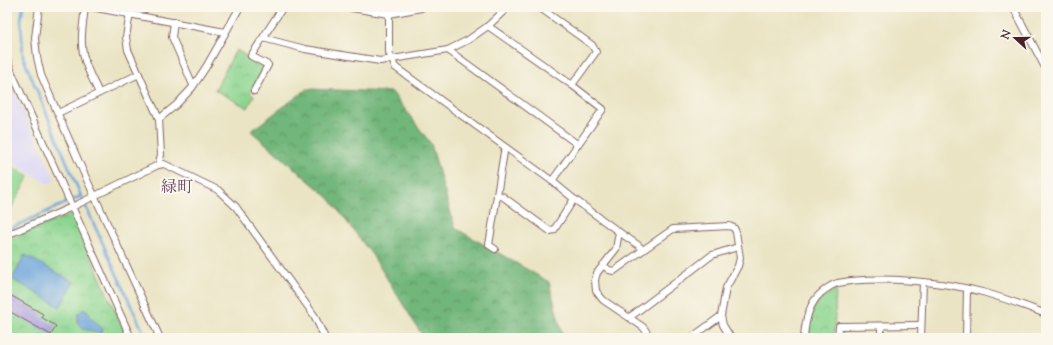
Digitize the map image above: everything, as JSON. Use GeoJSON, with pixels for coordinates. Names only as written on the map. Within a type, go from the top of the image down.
{"type":"FeatureCollection","features":[{"type":"Feature","properties":{"kind":"street"},"geometry":{"type":"LineString","coordinates":[[39,7],[35,38],[42,75],[93,196],[160,338]]}},
{"type":"Feature","properties":{"kind":"street"},"geometry":{"type":"LineString","coordinates":[[85,7],[81,42],[85,61],[99,93]]}},
{"type":"Feature","properties":{"kind":"street"},"geometry":{"type":"LineString","coordinates":[[91,7],[225,32]]}},
{"type":"Feature","properties":{"kind":"street"},"geometry":{"type":"LineString","coordinates":[[131,7],[126,37],[128,50],[159,119],[161,155],[158,165]]}},
{"type":"Feature","properties":{"kind":"street"},"geometry":{"type":"LineString","coordinates":[[159,119],[176,105],[194,85],[240,7]]}},
{"type":"Feature","properties":{"kind":"street"},"geometry":{"type":"LineString","coordinates":[[254,91],[268,65],[251,56],[283,7]]}},
{"type":"Feature","properties":{"kind":"street"},"geometry":{"type":"LineString","coordinates":[[352,7],[380,12],[421,7]]}},
{"type":"Feature","properties":{"kind":"street"},"geometry":{"type":"LineString","coordinates":[[263,38],[305,49],[380,60],[391,59],[448,50],[468,40],[488,26],[508,7]]}},
{"type":"Feature","properties":{"kind":"street"},"geometry":{"type":"LineString","coordinates":[[541,7],[592,45],[596,52],[572,85]]}},
{"type":"Feature","properties":{"kind":"street"},"geometry":{"type":"LineString","coordinates":[[1013,7],[1046,69]]}},
{"type":"Feature","properties":{"kind":"street"},"geometry":{"type":"LineString","coordinates":[[389,10],[389,52],[394,67],[552,181],[643,250]]}},
{"type":"Feature","properties":{"kind":"street"},"geometry":{"type":"LineString","coordinates":[[174,22],[172,37],[194,85]]}},
{"type":"Feature","properties":{"kind":"street"},"geometry":{"type":"LineString","coordinates":[[488,26],[572,85],[603,109],[552,181]]}},
{"type":"Feature","properties":{"kind":"street"},"geometry":{"type":"LineString","coordinates":[[448,50],[577,144]]}},
{"type":"Feature","properties":{"kind":"street"},"geometry":{"type":"LineString","coordinates":[[7,58],[12,73],[131,338]]}},
{"type":"Feature","properties":{"kind":"street"},"geometry":{"type":"LineString","coordinates":[[58,113],[139,74]]}},
{"type":"Feature","properties":{"kind":"street"},"geometry":{"type":"LineString","coordinates":[[495,249],[489,245],[504,152],[506,148]]}},
{"type":"Feature","properties":{"kind":"street"},"geometry":{"type":"LineString","coordinates":[[7,236],[72,204],[93,196],[158,165],[164,164],[218,190],[236,208],[314,315],[325,338]]}},
{"type":"Feature","properties":{"kind":"street"},"geometry":{"type":"LineString","coordinates":[[497,195],[502,196],[550,231],[554,230],[574,199]]}},
{"type":"Feature","properties":{"kind":"street"},"geometry":{"type":"LineString","coordinates":[[603,265],[609,270],[614,270],[673,229],[729,226],[734,228],[740,258],[738,266],[726,288],[721,316],[723,325],[730,338]]}},
{"type":"Feature","properties":{"kind":"street"},"geometry":{"type":"LineString","coordinates":[[619,232],[616,249],[597,273],[595,280],[596,291],[603,300],[643,327],[651,338]]}},
{"type":"Feature","properties":{"kind":"street"},"geometry":{"type":"LineString","coordinates":[[630,317],[712,255],[738,246]]}},
{"type":"Feature","properties":{"kind":"street"},"geometry":{"type":"LineString","coordinates":[[804,338],[810,307],[820,294],[836,283],[883,280],[923,282],[985,293],[1046,314]]}},
{"type":"Feature","properties":{"kind":"street"},"geometry":{"type":"LineString","coordinates":[[921,338],[923,282]]}},
{"type":"Feature","properties":{"kind":"street"},"geometry":{"type":"LineString","coordinates":[[967,289],[967,338]]}},
{"type":"Feature","properties":{"kind":"street"},"geometry":{"type":"LineString","coordinates":[[691,338],[721,316]]}},
{"type":"Feature","properties":{"kind":"street"},"geometry":{"type":"LineString","coordinates":[[838,338],[839,326],[921,325]]}},
{"type":"Feature","properties":{"kind":"street"},"geometry":{"type":"LineString","coordinates":[[881,326],[881,338]]}},
{"type":"Feature","properties":{"kind":"shaded area"},"geometry":{"type":"Polygon","coordinates":[[[7,76],[55,180],[48,184],[7,160],[7,76]]]}},
{"type":"Feature","properties":{"kind":"green space"},"geometry":{"type":"Polygon","coordinates":[[[236,50],[264,66],[250,93],[254,96],[248,108],[215,90],[236,50]]]}},
{"type":"Feature","properties":{"kind":"green space"},"geometry":{"type":"Polygon","coordinates":[[[307,89],[392,92],[431,144],[455,228],[549,282],[563,338],[424,338],[373,256],[329,198],[251,131],[307,89]]]}},
{"type":"Feature","properties":{"kind":"green space"},"geometry":{"type":"Polygon","coordinates":[[[7,164],[29,176],[7,216],[7,164]]]}},
{"type":"Feature","properties":{"kind":"green space"},"geometry":{"type":"Polygon","coordinates":[[[72,214],[127,338],[7,338],[7,240],[72,214]]]}},
{"type":"Feature","properties":{"kind":"green space"},"geometry":{"type":"Polygon","coordinates":[[[836,289],[834,338],[809,338],[810,321],[817,303],[836,289]]]}},
{"type":"Feature","properties":{"kind":"water"},"geometry":{"type":"Polygon","coordinates":[[[25,255],[74,282],[60,307],[12,279],[25,255]]]}},
{"type":"Feature","properties":{"kind":"water"},"geometry":{"type":"Polygon","coordinates":[[[82,310],[87,310],[92,319],[103,329],[102,333],[83,329],[78,323],[78,314],[82,310]]]}},
{"type":"Feature","properties":{"kind":"building"},"geometry":{"type":"Polygon","coordinates":[[[10,295],[43,314],[41,317],[56,326],[51,335],[7,310],[7,299],[10,295]]]}},
{"type":"Feature","properties":{"kind":"waterway"},"geometry":{"type":"LineString","coordinates":[[23,7],[21,20],[23,57],[81,196],[146,338]]}},
{"type":"Feature","properties":{"kind":"waterway"},"geometry":{"type":"LineString","coordinates":[[7,230],[81,196]]}},
{"type":"Feature","properties":{"kind":"district","name":"緑町"},"geometry":{"type":"Point","coordinates":[177,188]}}]}
